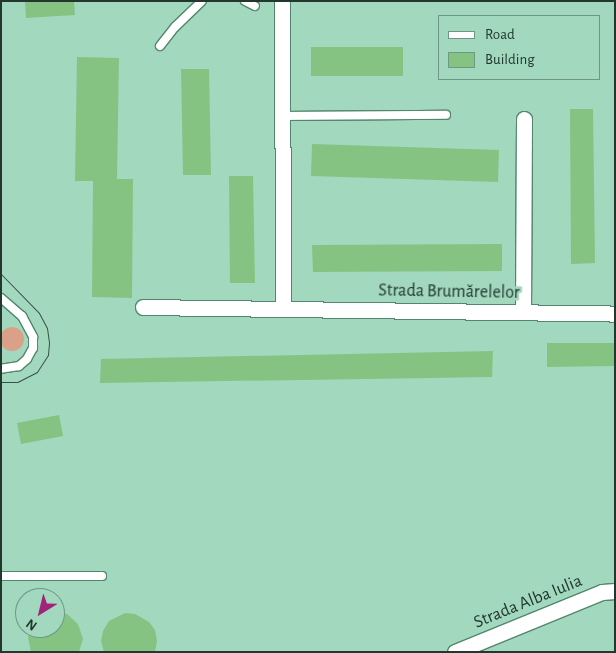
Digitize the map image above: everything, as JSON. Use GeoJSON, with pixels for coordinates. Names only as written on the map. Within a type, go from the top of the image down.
{"type":"FeatureCollection","features":[{"type":"Feature","properties":{"kind":"street"},"geometry":{"type":"LineString","coordinates":[[282,1],[283,309]]}},
{"type":"Feature","properties":{"kind":"street"},"geometry":{"type":"LineString","coordinates":[[523,312],[524,119]]}},
{"type":"Feature","properties":{"kind":"street","name":"Strada Brumărelelor"},"geometry":{"type":"LineString","coordinates":[[143,307],[615,314]]}},
{"type":"Feature","properties":{"kind":"street","name":"Strada Alba Iulia"},"geometry":{"type":"LineString","coordinates":[[455,652],[602,592],[615,591]]}},
{"type":"Feature","properties":{"kind":"lane"},"geometry":{"type":"LineString","coordinates":[[160,46],[175,27],[202,1]]}},
{"type":"Feature","properties":{"kind":"lane"},"geometry":{"type":"LineString","coordinates":[[245,1],[256,6]]}},
{"type":"Feature","properties":{"kind":"lane"},"geometry":{"type":"LineString","coordinates":[[283,116],[446,115]]}},
{"type":"Feature","properties":{"kind":"lane"},"geometry":{"type":"LineString","coordinates":[[1,298],[22,316],[33,337],[33,348],[27,359],[19,366],[1,369]]}},
{"type":"Feature","properties":{"kind":"lane"},"geometry":{"type":"LineString","coordinates":[[1,576],[102,576]]}},
{"type":"Feature","properties":{"kind":"shaded area"},"geometry":{"type":"Polygon","coordinates":[[[12,327],[21,330],[24,339],[21,348],[12,351],[3,348],[0,339],[3,330],[12,327]]]}},
{"type":"Feature","properties":{"kind":"building"},"geometry":{"type":"Polygon","coordinates":[[[25,1],[74,1],[75,15],[26,18],[25,1]]]}},
{"type":"Feature","properties":{"kind":"building"},"geometry":{"type":"Polygon","coordinates":[[[311,47],[403,47],[403,76],[311,76],[311,47]]]}},
{"type":"Feature","properties":{"kind":"building"},"geometry":{"type":"Polygon","coordinates":[[[77,57],[119,58],[117,179],[133,179],[132,298],[92,297],[93,181],[75,181],[77,57]]]}},
{"type":"Feature","properties":{"kind":"building"},"geometry":{"type":"Polygon","coordinates":[[[181,69],[209,69],[211,175],[183,175],[181,69]]]}},
{"type":"Feature","properties":{"kind":"building"},"geometry":{"type":"Polygon","coordinates":[[[570,109],[593,109],[595,263],[571,264],[570,109]]]}},
{"type":"Feature","properties":{"kind":"building"},"geometry":{"type":"Polygon","coordinates":[[[312,144],[499,150],[498,182],[311,176],[312,144]]]}},
{"type":"Feature","properties":{"kind":"building"},"geometry":{"type":"Polygon","coordinates":[[[229,176],[253,176],[255,283],[230,283],[229,176]]]}},
{"type":"Feature","properties":{"kind":"building"},"geometry":{"type":"Polygon","coordinates":[[[502,244],[502,271],[313,272],[312,245],[502,244]]]}},
{"type":"Feature","properties":{"kind":"building"},"geometry":{"type":"Polygon","coordinates":[[[547,343],[615,343],[615,366],[547,367],[547,343]]]}},
{"type":"Feature","properties":{"kind":"building"},"geometry":{"type":"Polygon","coordinates":[[[493,351],[492,377],[100,383],[101,359],[493,351]]]}},
{"type":"Feature","properties":{"kind":"building"},"geometry":{"type":"Polygon","coordinates":[[[59,415],[63,436],[21,444],[17,423],[59,415]]]}},
{"type":"Feature","properties":{"kind":"building"},"geometry":{"type":"Polygon","coordinates":[[[125,613],[135,614],[149,622],[155,630],[157,641],[155,652],[104,652],[101,641],[103,631],[109,621],[125,613]]]}},
{"type":"Feature","properties":{"kind":"building"},"geometry":{"type":"Polygon","coordinates":[[[65,614],[78,624],[83,639],[79,652],[31,652],[28,638],[65,638],[65,614]]]}},
{"type":"Feature","properties":{"kind":"tram line"},"geometry":{"type":"LineString","coordinates":[[1,230],[1,240]]}},
{"type":"Feature","properties":{"kind":"tram line"},"geometry":{"type":"LineString","coordinates":[[1,274],[39,313],[47,328],[49,343],[48,355],[37,372],[17,382],[1,382]]}}]}
